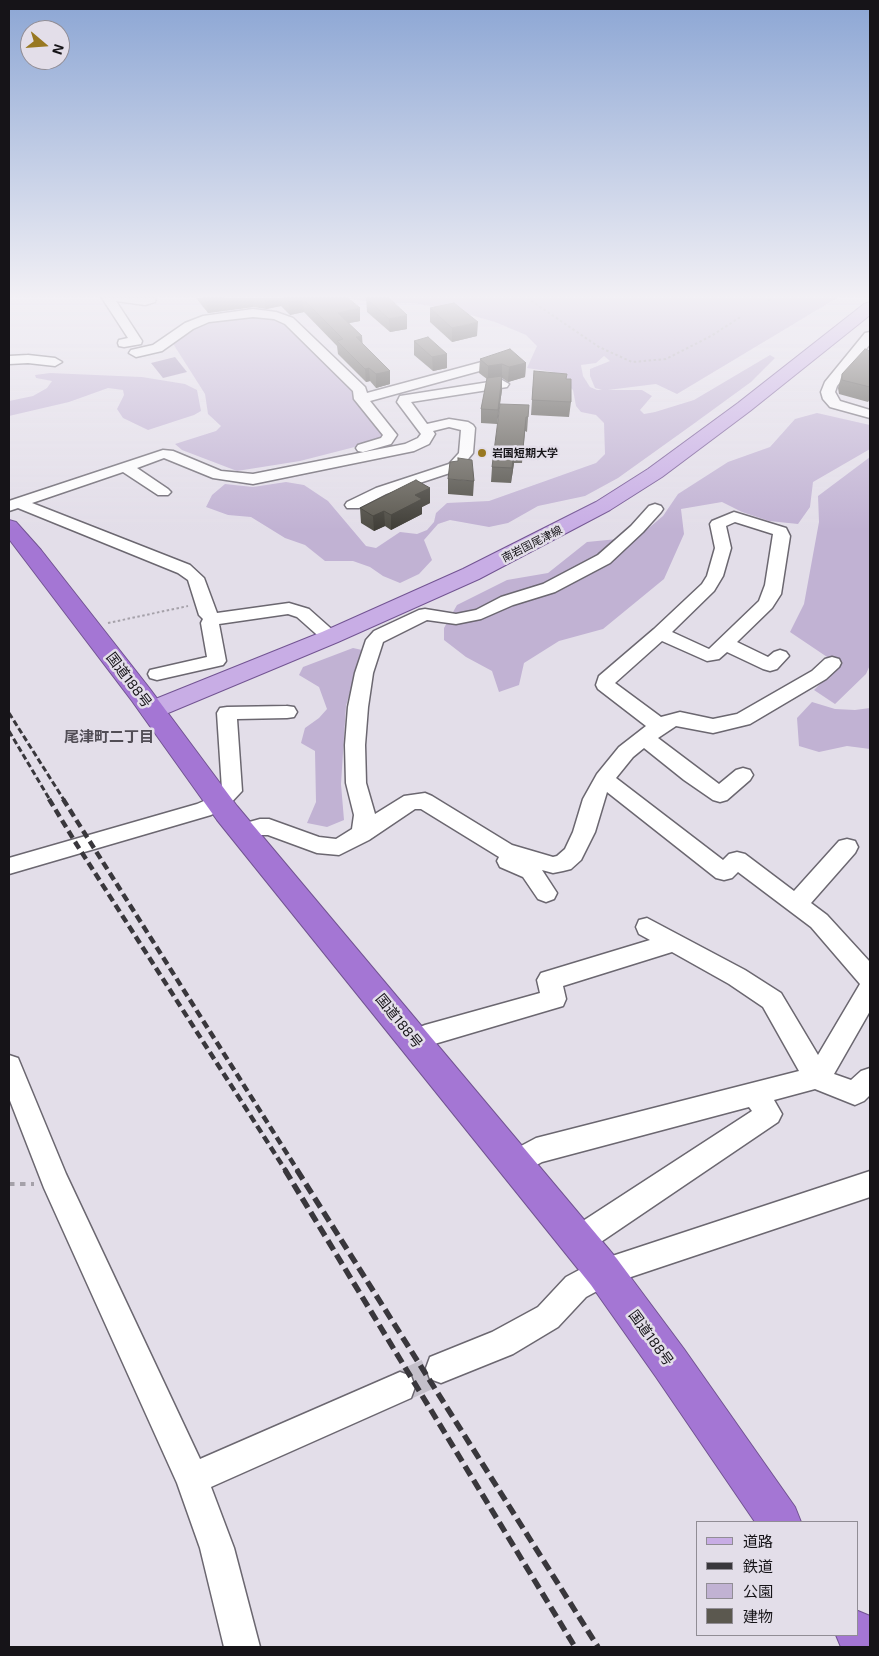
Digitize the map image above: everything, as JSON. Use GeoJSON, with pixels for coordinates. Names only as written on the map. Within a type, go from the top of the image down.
{"type":"FeatureCollection","features":[{"type":"Feature","properties":{"kind":"highway","name":"国道188号"},"geometry":{"type":"LineString","coordinates":[[12,511],[34,555],[243,832],[604,1272],[670,1363],[779,1521]]}},
{"type":"Feature","properties":{"kind":"highway"},"geometry":{"type":"LineString","coordinates":[[859,1635],[867,1647]]}},
{"type":"Feature","properties":{"kind":"main road","name":"南岩国尾津線"},"geometry":{"type":"LineString","coordinates":[[152,710],[330,637],[479,570],[544,538],[603,506],[655,473],[784,375]]}},
{"type":"Feature","properties":{"kind":"street"},"geometry":{"type":"LineString","coordinates":[[311,468],[312,462],[386,441],[390,435],[361,399],[360,390],[345,375]]}},
{"type":"Feature","properties":{"kind":"street"},"geometry":{"type":"LineString","coordinates":[[361,399],[448,375]]}},
{"type":"Feature","properties":{"kind":"street"},"geometry":{"type":"LineString","coordinates":[[838,375],[830,385],[828,392],[830,399],[835,404],[870,414]]}},
{"type":"Feature","properties":{"kind":"street"},"geometry":{"type":"LineString","coordinates":[[12,511],[125,466],[168,454],[218,475],[253,480],[419,445],[427,438],[428,434],[426,429],[413,416],[404,402],[405,399],[502,384]]}},
{"type":"Feature","properties":{"kind":"street"},"geometry":{"type":"LineString","coordinates":[[353,505],[381,491],[454,467],[462,459],[466,453],[468,428],[464,425],[449,423],[426,429]]}},
{"type":"Feature","properties":{"kind":"street"},"geometry":{"type":"LineString","coordinates":[[125,466],[163,492]]}},
{"type":"Feature","properties":{"kind":"street"},"geometry":{"type":"LineString","coordinates":[[12,511],[28,508],[65,521],[184,569],[196,578],[208,610],[217,661],[158,674]]}},
{"type":"Feature","properties":{"kind":"street"},"geometry":{"type":"LineString","coordinates":[[361,834],[365,815],[356,783],[355,745],[358,707],[364,673],[375,640],[380,635],[425,614],[456,619],[480,614],[506,601],[549,588],[604,559],[638,529],[655,509]]}},
{"type":"Feature","properties":{"kind":"street"},"geometry":{"type":"LineString","coordinates":[[660,633],[713,655],[766,604],[772,594],[782,536],[780,531],[734,517],[718,524],[723,548],[715,576],[708,587],[660,633],[606,680],[605,685],[652,731],[691,775],[720,795],[743,775]]}},
{"type":"Feature","properties":{"kind":"street"},"geometry":{"type":"LineString","coordinates":[[208,610],[220,619],[290,608],[303,613],[330,637]]}},
{"type":"Feature","properties":{"kind":"street"},"geometry":{"type":"LineString","coordinates":[[725,644],[770,664],[780,656]]}},
{"type":"Feature","properties":{"kind":"street"},"geometry":{"type":"LineString","coordinates":[[243,832],[260,827],[269,827],[318,845],[339,847],[412,801],[425,801],[505,852],[553,865],[563,863],[573,854],[584,832],[593,799],[604,778],[626,752],[652,731],[671,720],[680,719],[713,726],[743,719],[819,675],[832,662]]}},
{"type":"Feature","properties":{"kind":"street"},"geometry":{"type":"LineString","coordinates":[[9,866],[204,810],[220,802],[232,792],[227,713],[288,712]]}},
{"type":"Feature","properties":{"kind":"street"},"geometry":{"type":"LineString","coordinates":[[604,778],[724,872],[737,860],[819,921],[870,978]]}},
{"type":"Feature","properties":{"kind":"street"},"geometry":{"type":"LineString","coordinates":[[491,844],[494,852],[531,871],[546,893]]}},
{"type":"Feature","properties":{"kind":"street"},"geometry":{"type":"LineString","coordinates":[[796,904],[847,848]]}},
{"type":"Feature","properties":{"kind":"street"},"geometry":{"type":"LineString","coordinates":[[647,927],[737,977],[772,1000],[810,1065],[815,1078],[855,1093],[870,1079]]}},
{"type":"Feature","properties":{"kind":"street"},"geometry":{"type":"LineString","coordinates":[[415,1041],[425,1036],[554,999],[549,980],[672,941]]}},
{"type":"Feature","properties":{"kind":"street"},"geometry":{"type":"LineString","coordinates":[[516,1163],[536,1151],[815,1078],[823,1070],[870,989]]}},
{"type":"Feature","properties":{"kind":"street"},"geometry":{"type":"LineString","coordinates":[[9,1066],[54,1179],[192,1479],[217,1548],[242,1647]]}},
{"type":"Feature","properties":{"kind":"street"},"geometry":{"type":"LineString","coordinates":[[579,1240],[769,1114],[754,1093]]}},
{"type":"Feature","properties":{"kind":"street"},"geometry":{"type":"LineString","coordinates":[[441,1368],[502,1343],[548,1317],[576,1287],[604,1272],[870,1184]]}},
{"type":"Feature","properties":{"kind":"street"},"geometry":{"type":"LineString","coordinates":[[192,1479],[400,1386]]}},
{"type":"Feature","properties":{"kind":"path"},"geometry":{"type":"LineString","coordinates":[[88,627],[208,610]]}},
{"type":"Feature","properties":{"kind":"path"},"geometry":{"type":"LineString","coordinates":[[9,1184],[40,1184],[54,1179]]}},
{"type":"Feature","properties":{"kind":"green space"},"geometry":{"type":"Polygon","coordinates":[[[35,375],[102,375],[142,377],[185,384],[197,390],[201,411],[148,430],[123,418],[117,409],[124,395],[123,390],[108,388],[69,402],[9,416],[9,401],[33,396],[47,388],[52,381],[36,378],[35,375]]]}},
{"type":"Feature","properties":{"kind":"green space"},"geometry":{"type":"Polygon","coordinates":[[[193,375],[340,375],[355,391],[353,400],[385,435],[382,440],[300,461],[237,471],[182,450],[175,444],[216,431],[221,426],[208,414],[205,394],[193,375]]]}},
{"type":"Feature","properties":{"kind":"green space"},"geometry":{"type":"Polygon","coordinates":[[[557,375],[583,375],[590,387],[602,390],[595,388],[590,375],[708,375],[677,394],[656,384],[608,390],[642,390],[652,396],[640,410],[644,414],[694,400],[736,375],[758,375],[618,478],[585,496],[538,506],[508,523],[489,527],[450,520],[438,524],[424,540],[432,560],[419,574],[400,583],[383,576],[370,567],[353,561],[325,561],[305,545],[285,538],[251,517],[228,515],[206,507],[212,495],[225,484],[253,487],[286,482],[304,485],[328,501],[366,546],[376,548],[400,532],[417,534],[427,530],[434,522],[436,513],[447,503],[489,501],[596,463],[605,454],[604,423],[596,415],[581,412],[576,406],[573,390],[557,375]]]}},
{"type":"Feature","properties":{"kind":"green space"},"geometry":{"type":"Polygon","coordinates":[[[817,413],[870,425],[870,449],[813,482],[810,507],[798,524],[769,521],[742,512],[722,502],[681,509],[684,534],[664,579],[603,629],[559,641],[524,663],[519,685],[499,692],[492,671],[466,657],[444,640],[444,628],[457,605],[507,580],[548,573],[587,542],[638,537],[663,516],[678,494],[728,462],[770,447],[795,419],[817,413]]]}},
{"type":"Feature","properties":{"kind":"green space"},"geometry":{"type":"Polygon","coordinates":[[[870,457],[870,665],[866,674],[835,704],[814,690],[839,665],[790,632],[804,604],[819,522],[818,496],[870,457]]]}},
{"type":"Feature","properties":{"kind":"green space"},"geometry":{"type":"Polygon","coordinates":[[[353,648],[362,650],[346,706],[341,784],[344,820],[327,827],[307,823],[316,802],[315,751],[301,743],[305,728],[319,718],[327,709],[319,687],[299,675],[303,667],[353,648]]]}},
{"type":"Feature","properties":{"kind":"green space"},"geometry":{"type":"Polygon","coordinates":[[[812,702],[835,709],[855,710],[870,708],[870,749],[847,746],[819,752],[799,746],[797,718],[812,702]]]}},
{"type":"Feature","properties":{"kind":"shaded area"},"geometry":{"type":"Polygon","coordinates":[[[161,375],[174,375],[163,378],[161,375]]]}},
{"type":"Feature","properties":{"kind":"building"},"geometry":{"type":"Polygon","coordinates":[[[534,375],[567,375],[566,379],[571,379],[571,402],[532,400],[534,375]]]}},
{"type":"Feature","properties":{"kind":"building"},"geometry":{"type":"Polygon","coordinates":[[[842,375],[870,375],[870,387],[842,380],[842,375]]]}},
{"type":"Feature","properties":{"kind":"building"},"geometry":{"type":"Polygon","coordinates":[[[502,376],[498,410],[481,409],[487,378],[502,376]]]}},
{"type":"Feature","properties":{"kind":"building"},"geometry":{"type":"Polygon","coordinates":[[[500,404],[529,405],[523,449],[514,448],[512,468],[492,467],[500,404]]]}},
{"type":"Feature","properties":{"kind":"building"},"geometry":{"type":"Polygon","coordinates":[[[458,458],[472,460],[474,481],[448,479],[450,462],[458,461],[458,458]]]}},
{"type":"Feature","properties":{"kind":"building"},"geometry":{"type":"Polygon","coordinates":[[[416,480],[430,488],[415,495],[422,499],[391,515],[384,511],[373,516],[360,508],[416,480]]]}},
{"type":"Feature","properties":{"kind":"tunnel"},"geometry":{"type":"LineString","coordinates":[[400,1387],[441,1368]]}},
{"type":"Feature","properties":{"kind":"railway"},"geometry":{"type":"LineString","coordinates":[[9,713],[64,800]]}},
{"type":"Feature","properties":{"kind":"railway"},"geometry":{"type":"LineString","coordinates":[[9,731],[50,800]]}},
{"type":"Feature","properties":{"kind":"railway"},"geometry":{"type":"LineString","coordinates":[[49,799],[286,1171]]}},
{"type":"Feature","properties":{"kind":"railway"},"geometry":{"type":"LineString","coordinates":[[63,799],[298,1171]]}},
{"type":"Feature","properties":{"kind":"railway"},"geometry":{"type":"LineString","coordinates":[[285,1170],[575,1647]]}},
{"type":"Feature","properties":{"kind":"railway"},"geometry":{"type":"LineString","coordinates":[[297,1170],[598,1647]]}},
{"type":"Feature","properties":{"kind":"place","name":"岩国短期大学"},"geometry":{"type":"Point","coordinates":[482,453]}},
{"type":"Feature","properties":{"kind":"district","name":"尾津町二丁目"},"geometry":{"type":"Point","coordinates":[109,737]}}]}
